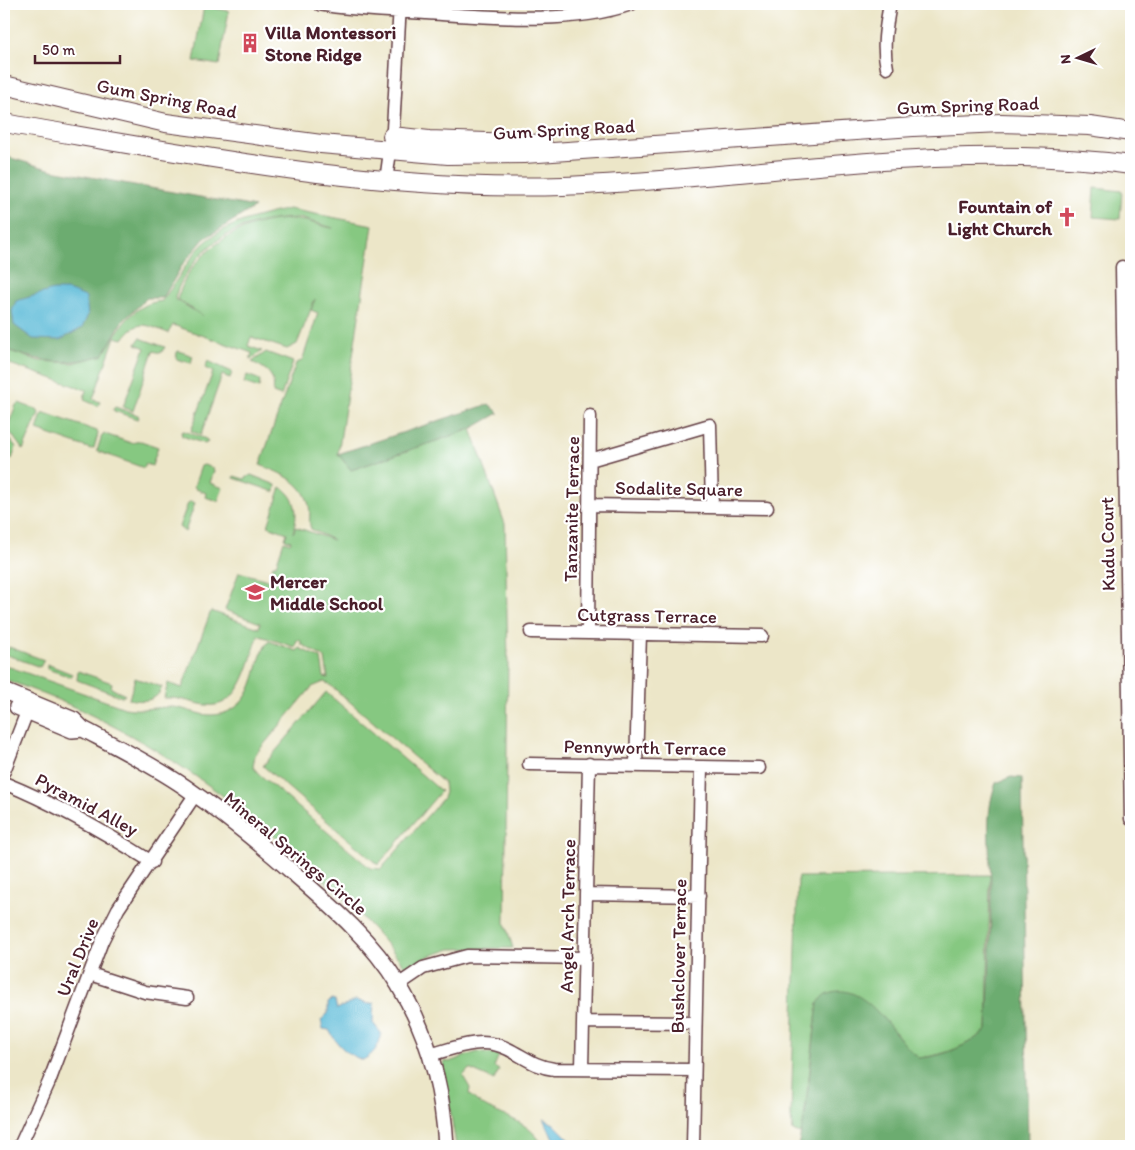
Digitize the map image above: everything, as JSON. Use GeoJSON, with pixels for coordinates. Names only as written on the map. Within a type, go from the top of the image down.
{"type":"FeatureCollection","features":[{"type":"Feature","properties":{"kind":"main road","name":"Gum Spring Road"},"geometry":{"type":"LineString","coordinates":[[4,85],[166,122],[391,144],[448,155],[524,154],[913,127],[1001,123],[1090,126],[1131,132]]}},
{"type":"Feature","properties":{"kind":"main road"},"geometry":{"type":"LineString","coordinates":[[4,122],[260,165],[386,181],[453,185],[565,186],[985,157],[1090,160],[1131,166]]}},
{"type":"Feature","properties":{"kind":"street"},"geometry":{"type":"LineString","coordinates":[[319,4],[400,8],[503,18],[579,9],[605,11],[632,4]]}},
{"type":"Feature","properties":{"kind":"street"},"geometry":{"type":"LineString","coordinates":[[887,68],[884,38],[890,4]]}},
{"type":"Feature","properties":{"kind":"street"},"geometry":{"type":"LineString","coordinates":[[386,181],[391,144],[400,8]]}},
{"type":"Feature","properties":{"kind":"street","name":"Kudu Court"},"geometry":{"type":"LineString","coordinates":[[1122,267],[1131,819]]}},
{"type":"Feature","properties":{"kind":"street","name":"Tanzanite Terrace"},"geometry":{"type":"LineString","coordinates":[[588,633],[590,416]]}},
{"type":"Feature","properties":{"kind":"street"},"geometry":{"type":"LineString","coordinates":[[590,460],[710,425],[712,507]]}},
{"type":"Feature","properties":{"kind":"street","name":"Sodalite Square"},"geometry":{"type":"LineString","coordinates":[[590,505],[767,508]]}},
{"type":"Feature","properties":{"kind":"street","name":"Cutgrass Terrace"},"geometry":{"type":"LineString","coordinates":[[531,632],[762,636]]}},
{"type":"Feature","properties":{"kind":"street"},"geometry":{"type":"LineString","coordinates":[[636,765],[640,634]]}},
{"type":"Feature","properties":{"kind":"street","name":"Mineral Springs Circle"},"geometry":{"type":"LineString","coordinates":[[4,691],[72,730],[83,729],[150,766],[196,795],[270,853],[344,917],[373,948],[398,985],[430,1055],[442,1103],[446,1146]]}},
{"type":"Feature","properties":{"kind":"street","name":"Mineral Springs Circle"},"geometry":{"type":"LineString","coordinates":[[4,702],[29,706]]}},
{"type":"Feature","properties":{"kind":"street"},"geometry":{"type":"LineString","coordinates":[[4,771],[29,706]]}},
{"type":"Feature","properties":{"kind":"street","name":"Pennyworth Terrace"},"geometry":{"type":"LineString","coordinates":[[529,764],[759,768]]}},
{"type":"Feature","properties":{"kind":"street","name":"Angel Arch Terrace"},"geometry":{"type":"LineString","coordinates":[[582,1068],[589,764]]}},
{"type":"Feature","properties":{"kind":"street","name":"Bushclover Terrace"},"geometry":{"type":"LineString","coordinates":[[693,1146],[701,767]]}},
{"type":"Feature","properties":{"kind":"street","name":"Pyramid Alley"},"geometry":{"type":"LineString","coordinates":[[4,783],[27,792],[96,827],[152,862]]}},
{"type":"Feature","properties":{"kind":"street","name":"Ural Drive"},"geometry":{"type":"LineString","coordinates":[[21,1146],[49,1082],[102,941],[118,909],[152,862],[166,836],[196,795]]}},
{"type":"Feature","properties":{"kind":"street"},"geometry":{"type":"LineString","coordinates":[[587,894],[699,896]]}},
{"type":"Feature","properties":{"kind":"street"},"geometry":{"type":"LineString","coordinates":[[398,985],[423,968],[467,956],[585,958]]}},
{"type":"Feature","properties":{"kind":"street"},"geometry":{"type":"LineString","coordinates":[[90,974],[145,992],[187,998]]}},
{"type":"Feature","properties":{"kind":"street"},"geometry":{"type":"LineString","coordinates":[[584,1022],[696,1024]]}},
{"type":"Feature","properties":{"kind":"street"},"geometry":{"type":"LineString","coordinates":[[430,1055],[473,1042],[487,1042],[507,1049],[539,1066],[554,1069],[694,1070]]}},
{"type":"Feature","properties":{"kind":"green space"},"geometry":{"type":"Polygon","coordinates":[[[204,6],[229,11],[219,65],[194,61],[204,6]]]}},
{"type":"Feature","properties":{"kind":"green space"},"geometry":{"type":"Polygon","coordinates":[[[4,156],[52,170],[255,207],[204,239],[183,264],[163,298],[147,298],[121,323],[103,355],[64,362],[42,360],[4,349],[4,156]]]}},
{"type":"Feature","properties":{"kind":"green space"},"geometry":{"type":"Polygon","coordinates":[[[1095,188],[1122,191],[1120,219],[1093,217],[1095,188]]]}},
{"type":"Feature","properties":{"kind":"green space"},"geometry":{"type":"Polygon","coordinates":[[[289,209],[373,225],[338,454],[351,470],[471,429],[505,524],[508,662],[505,923],[513,948],[451,949],[427,957],[407,969],[367,922],[324,880],[270,833],[197,777],[119,729],[70,705],[4,679],[4,665],[125,708],[174,707],[205,715],[220,714],[234,708],[245,698],[252,685],[262,652],[269,641],[297,651],[299,648],[321,658],[324,677],[328,678],[325,658],[301,644],[301,641],[297,640],[295,647],[257,635],[258,637],[242,682],[228,700],[218,704],[206,705],[180,699],[164,698],[168,683],[182,688],[211,611],[259,628],[260,623],[225,610],[239,572],[275,582],[277,577],[270,575],[273,565],[276,565],[284,541],[290,543],[291,541],[285,539],[287,533],[268,526],[281,487],[294,502],[296,519],[293,533],[296,527],[333,540],[311,529],[310,509],[306,497],[297,484],[283,475],[260,465],[296,363],[302,361],[318,313],[311,310],[315,299],[297,344],[287,349],[251,337],[248,346],[262,351],[250,360],[252,353],[173,325],[168,333],[143,325],[133,328],[123,339],[115,337],[93,399],[100,402],[98,406],[84,400],[86,390],[4,362],[4,349],[39,361],[73,363],[103,355],[126,320],[142,307],[162,301],[204,243],[226,228],[250,219],[289,209]],[[299,218],[283,219],[303,221],[333,228],[299,218]],[[252,225],[224,236],[200,255],[181,283],[175,299],[203,316],[177,299],[188,274],[200,259],[211,248],[238,231],[252,225]],[[324,682],[312,687],[255,755],[253,767],[370,868],[381,869],[443,798],[445,792],[444,783],[329,684],[324,682]]]}},
{"type":"Feature","properties":{"kind":"green space"},"geometry":{"type":"Polygon","coordinates":[[[140,338],[165,347],[161,353],[153,351],[133,411],[123,407],[145,348],[136,344],[140,338]]]}},
{"type":"Feature","properties":{"kind":"green space"},"geometry":{"type":"Polygon","coordinates":[[[177,352],[193,356],[191,363],[176,359],[177,352]]]}},
{"type":"Feature","properties":{"kind":"green space"},"geometry":{"type":"Polygon","coordinates":[[[266,352],[293,362],[281,396],[273,393],[272,377],[269,373],[252,362],[266,352]]]}},
{"type":"Feature","properties":{"kind":"green space"},"geometry":{"type":"Polygon","coordinates":[[[208,361],[232,372],[230,378],[222,375],[201,435],[191,431],[213,372],[205,368],[208,361]]]}},
{"type":"Feature","properties":{"kind":"green space"},"geometry":{"type":"Polygon","coordinates":[[[247,375],[258,379],[260,382],[259,388],[244,383],[247,375]]]}},
{"type":"Feature","properties":{"kind":"green space"},"geometry":{"type":"Polygon","coordinates":[[[19,403],[37,410],[39,413],[23,450],[7,428],[16,405],[19,403]]]}},
{"type":"Feature","properties":{"kind":"green space"},"geometry":{"type":"Polygon","coordinates":[[[489,404],[499,413],[471,429],[351,470],[338,454],[489,404]]]}},
{"type":"Feature","properties":{"kind":"green space"},"geometry":{"type":"Polygon","coordinates":[[[115,407],[138,415],[139,418],[137,419],[114,411],[115,407]]]}},
{"type":"Feature","properties":{"kind":"green space"},"geometry":{"type":"Polygon","coordinates":[[[45,413],[97,431],[98,434],[94,448],[91,449],[37,430],[42,414],[45,413]]]}},
{"type":"Feature","properties":{"kind":"green space"},"geometry":{"type":"Polygon","coordinates":[[[184,431],[206,439],[208,442],[205,444],[182,436],[181,432],[184,431]]]}},
{"type":"Feature","properties":{"kind":"green space"},"geometry":{"type":"Polygon","coordinates":[[[105,434],[131,443],[141,441],[158,447],[152,466],[146,464],[144,468],[97,451],[102,435],[105,434]]]}},
{"type":"Feature","properties":{"kind":"green space"},"geometry":{"type":"Polygon","coordinates":[[[5,435],[16,447],[12,459],[4,462],[5,435]]]}},
{"type":"Feature","properties":{"kind":"green space"},"geometry":{"type":"Polygon","coordinates":[[[201,466],[213,468],[214,471],[210,483],[223,488],[218,501],[205,497],[206,493],[196,489],[194,486],[201,466]]]}},
{"type":"Feature","properties":{"kind":"green space"},"geometry":{"type":"Polygon","coordinates":[[[251,475],[276,485],[275,492],[234,478],[234,476],[244,479],[251,475]]]}},
{"type":"Feature","properties":{"kind":"green space"},"geometry":{"type":"Polygon","coordinates":[[[191,501],[195,503],[185,532],[179,527],[188,503],[191,501]]]}},
{"type":"Feature","properties":{"kind":"green space"},"geometry":{"type":"Polygon","coordinates":[[[9,647],[44,660],[40,667],[4,654],[4,650],[8,651],[9,647]]]}},
{"type":"Feature","properties":{"kind":"green space"},"geometry":{"type":"Polygon","coordinates":[[[47,664],[72,674],[71,677],[47,669],[47,664]]]}},
{"type":"Feature","properties":{"kind":"green space"},"geometry":{"type":"Polygon","coordinates":[[[78,671],[112,683],[111,688],[125,695],[122,697],[77,680],[78,671]]]}},
{"type":"Feature","properties":{"kind":"green space"},"geometry":{"type":"Polygon","coordinates":[[[135,678],[162,687],[160,692],[149,700],[129,699],[135,678]]]}},
{"type":"Feature","properties":{"kind":"green space"},"geometry":{"type":"Polygon","coordinates":[[[326,692],[441,791],[378,865],[263,766],[326,692]]]}},
{"type":"Feature","properties":{"kind":"green space"},"geometry":{"type":"Polygon","coordinates":[[[1011,777],[1022,778],[1028,1146],[798,1146],[805,1115],[818,1003],[828,994],[843,991],[856,995],[868,1003],[919,1058],[938,1055],[955,1049],[972,1041],[987,1030],[991,907],[990,809],[996,783],[1011,777]]]}},
{"type":"Feature","properties":{"kind":"green space"},"geometry":{"type":"Polygon","coordinates":[[[990,875],[987,1030],[972,1041],[956,1049],[938,1055],[919,1058],[908,1050],[896,1033],[818,1003],[802,1135],[793,1131],[791,1117],[798,877],[990,875]]]}},
{"type":"Feature","properties":{"kind":"green space"},"geometry":{"type":"Polygon","coordinates":[[[477,1052],[499,1055],[494,1067],[499,1070],[494,1080],[469,1069],[463,1076],[470,1088],[469,1094],[487,1108],[527,1128],[543,1146],[456,1146],[443,1065],[445,1061],[449,1062],[477,1052]]]}},
{"type":"Feature","properties":{"kind":"water"},"geometry":{"type":"Polygon","coordinates":[[[53,290],[68,290],[86,297],[88,315],[82,328],[60,340],[33,339],[14,325],[12,311],[16,301],[53,290]]]}},
{"type":"Feature","properties":{"kind":"water"},"geometry":{"type":"Polygon","coordinates":[[[331,1000],[335,1001],[337,1009],[356,1000],[368,1004],[374,1003],[373,1023],[381,1033],[376,1049],[363,1060],[347,1052],[339,1045],[329,1030],[323,1029],[321,1020],[328,1013],[328,1003],[331,1000]]]}},
{"type":"Feature","properties":{"kind":"water"},"geometry":{"type":"Polygon","coordinates":[[[544,1119],[554,1124],[571,1141],[604,1146],[556,1146],[544,1119]]]}},
{"type":"Feature","properties":{"kind":"place","name":"Villa Montessori Stone Ridge"},"geometry":{"type":"Point","coordinates":[250,43]}},
{"type":"Feature","properties":{"kind":"place","name":"Fountain of Light Church"},"geometry":{"type":"Point","coordinates":[1067,217]}},
{"type":"Feature","properties":{"kind":"place","name":"Mercer Middle School"},"geometry":{"type":"Point","coordinates":[255,592]}}]}
